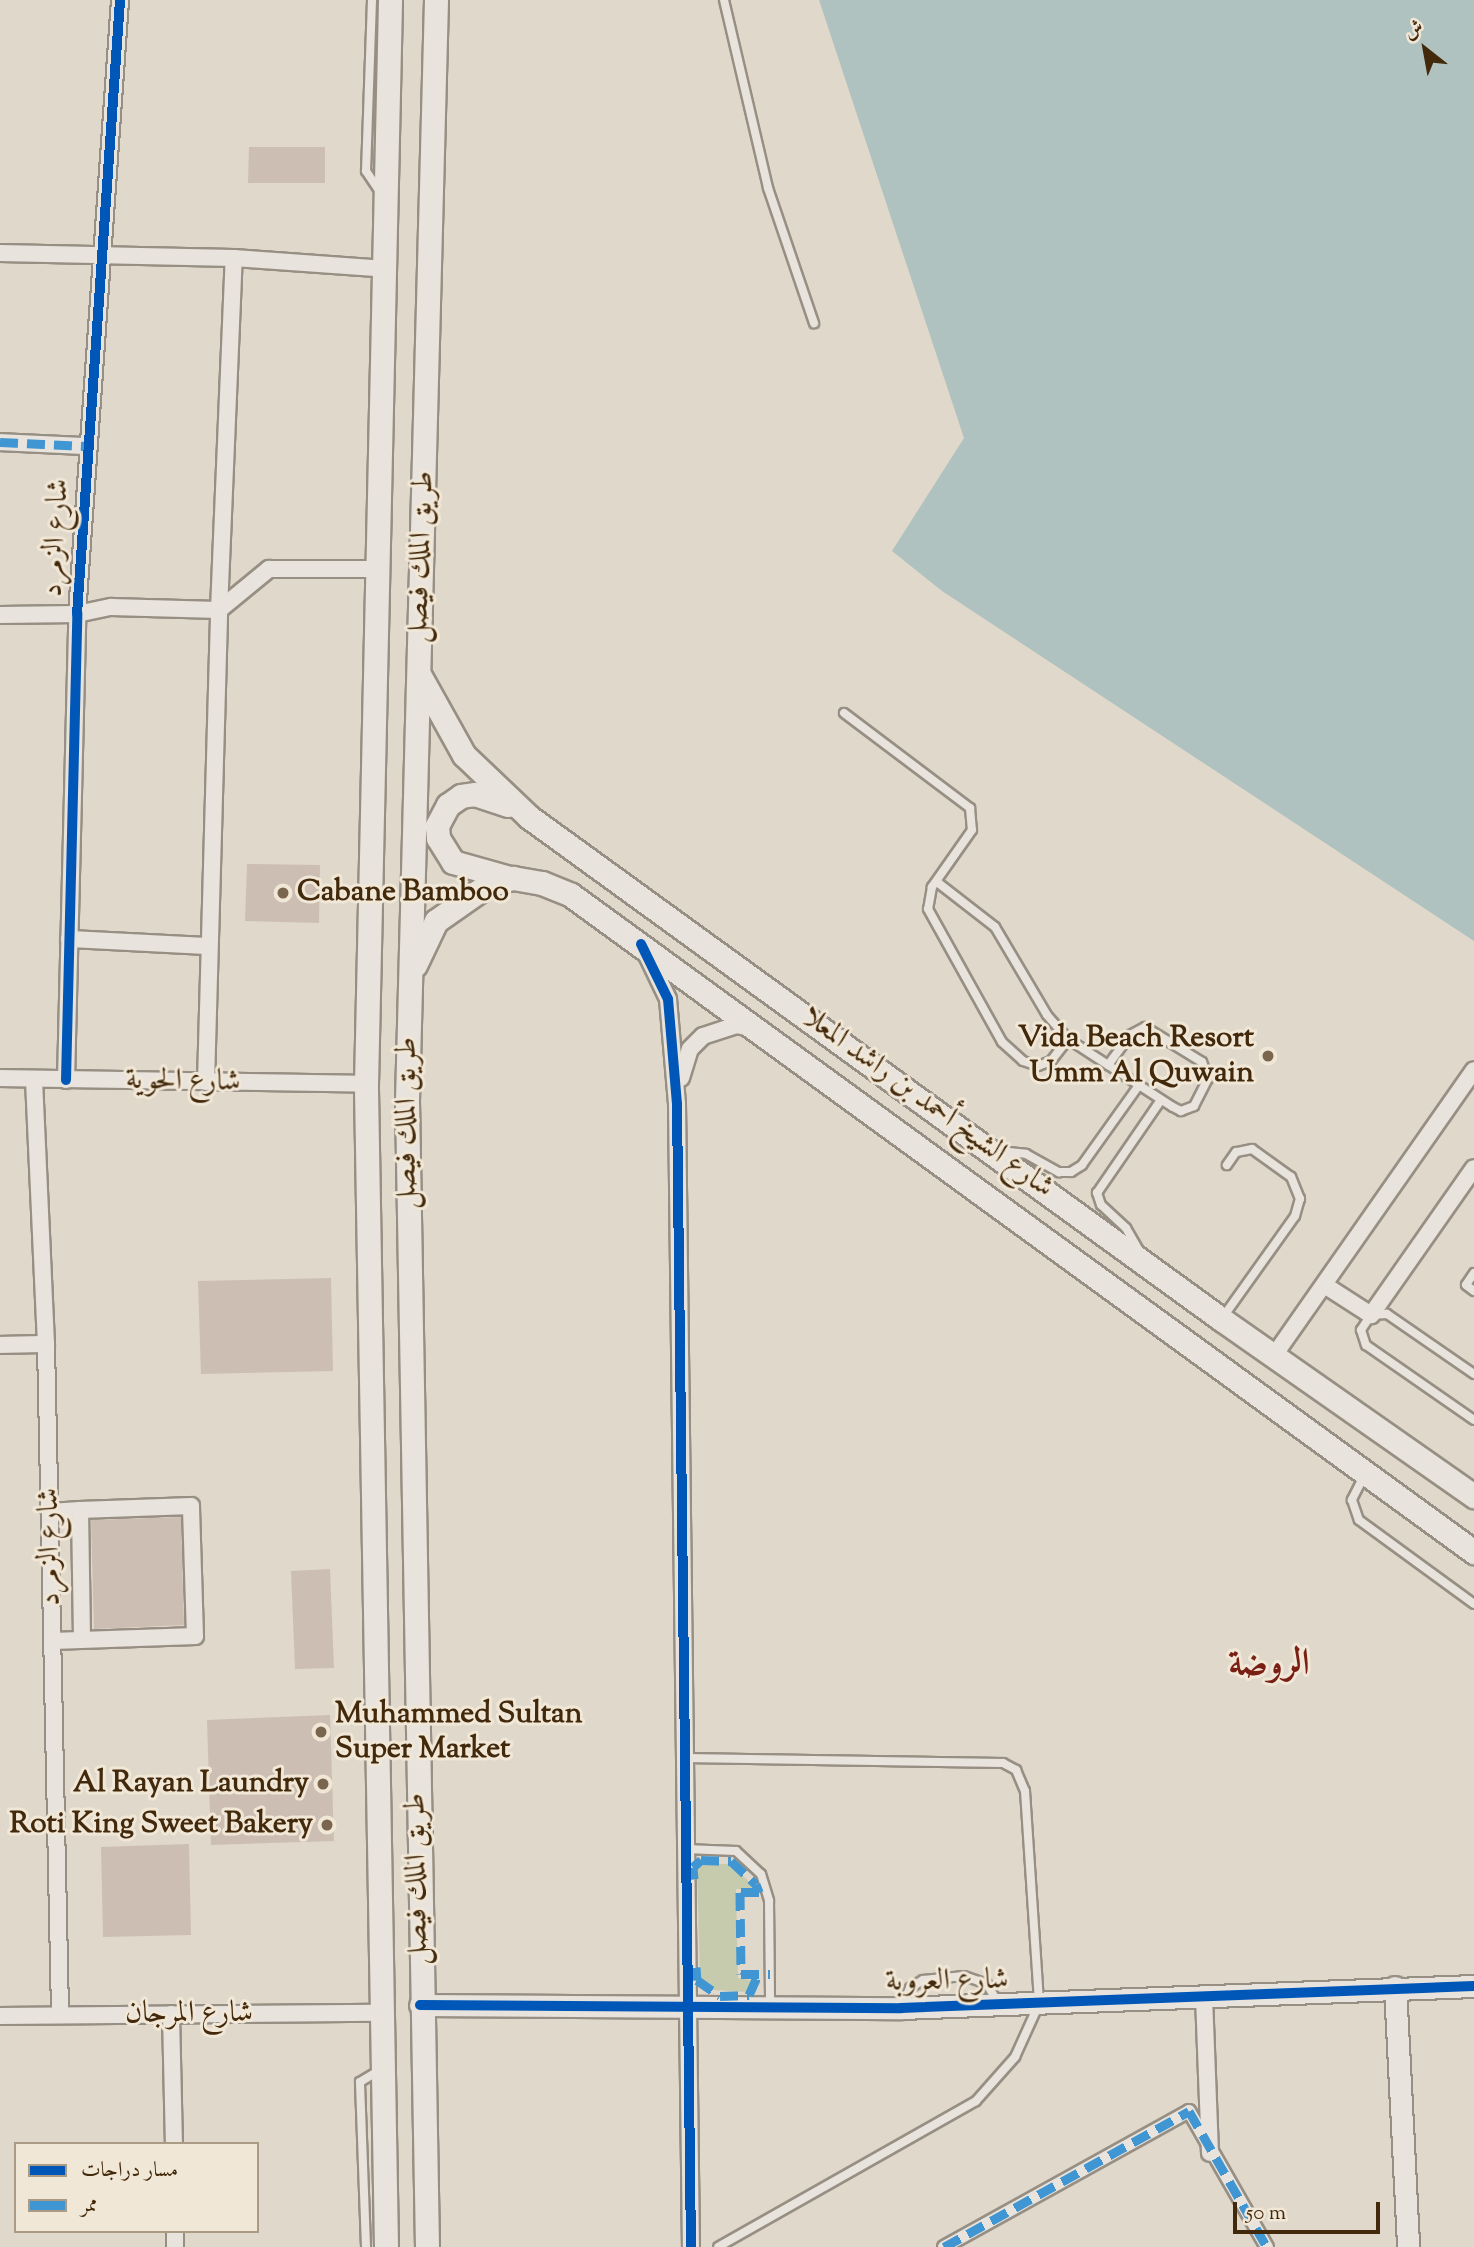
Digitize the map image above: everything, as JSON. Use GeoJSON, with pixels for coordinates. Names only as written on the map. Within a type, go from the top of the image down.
{"type":"FeatureCollection","features":[{"type":"Feature","properties":{"kind":"main road","name":"طريق الملك فيصل"},"geometry":{"type":"LineString","coordinates":[[386,2247],[379,2013],[366,1084],[390,0]]}},
{"type":"Feature","properties":{"kind":"main road","name":"طريق الملك فيصل"},"geometry":{"type":"LineString","coordinates":[[427,2247],[420,2005],[407,1100],[436,0]]}},
{"type":"Feature","properties":{"kind":"main road","name":"شارع الشيخ أحمد بن راشد المعلا"},"geometry":{"type":"LineString","coordinates":[[419,674],[464,755],[529,817]]}},
{"type":"Feature","properties":{"kind":"main road","name":"شارع الشيخ أحمد بن راشد المعلا"},"geometry":{"type":"LineString","coordinates":[[1474,1496],[1143,1264],[996,1152],[529,817],[496,799],[475,794],[448,804],[437,826],[438,838],[453,862],[542,883],[571,895],[1474,1552]]}},
{"type":"Feature","properties":{"kind":"main road"},"geometry":{"type":"LineString","coordinates":[[409,981],[436,921],[486,886],[513,878]]}},
{"type":"Feature","properties":{"kind":"street","name":"شارع الزمرد"},"geometry":{"type":"LineString","coordinates":[[66,1080],[77,614],[99,256],[120,0]]}},
{"type":"Feature","properties":{"kind":"street"},"geometry":{"type":"LineString","coordinates":[[0,253],[234,258],[386,269]]}},
{"type":"Feature","properties":{"kind":"street"},"geometry":{"type":"LineString","coordinates":[[206,1082],[219,610],[234,258]]}},
{"type":"Feature","properties":{"kind":"street"},"geometry":{"type":"LineString","coordinates":[[0,442],[86,446]]}},
{"type":"Feature","properties":{"kind":"street"},"geometry":{"type":"LineString","coordinates":[[0,615],[77,614],[111,607],[219,610],[269,569],[379,569]]}},
{"type":"Feature","properties":{"kind":"street"},"geometry":{"type":"LineString","coordinates":[[69,939],[208,946]]}},
{"type":"Feature","properties":{"kind":"street"},"geometry":{"type":"LineString","coordinates":[[641,944],[668,999],[677,1104],[683,1850],[691,2247]]}},
{"type":"Feature","properties":{"kind":"street"},"geometry":{"type":"LineString","coordinates":[[677,1104],[682,1066],[702,1036],[736,1025],[759,1030]]}},
{"type":"Feature","properties":{"kind":"street"},"geometry":{"type":"LineString","coordinates":[[1273,1357],[1326,1286],[1474,1070]]}},
{"type":"Feature","properties":{"kind":"street","name":"شارع الحوية"},"geometry":{"type":"LineString","coordinates":[[0,1078],[366,1084]]}},
{"type":"Feature","properties":{"kind":"street","name":"شارع الزمرد"},"geometry":{"type":"LineString","coordinates":[[34,1080],[47,1344],[60,2015]]}},
{"type":"Feature","properties":{"kind":"street"},"geometry":{"type":"LineString","coordinates":[[1326,1286],[1371,1315],[1474,1168]]}},
{"type":"Feature","properties":{"kind":"street"},"geometry":{"type":"LineString","coordinates":[[0,1345],[47,1344]]}},
{"type":"Feature","properties":{"kind":"street"},"geometry":{"type":"LineString","coordinates":[[1450,1478],[1474,1479]]}},
{"type":"Feature","properties":{"kind":"street"},"geometry":{"type":"LineString","coordinates":[[50,1511],[191,1506],[195,1636],[53,1641]]}},
{"type":"Feature","properties":{"kind":"street"},"geometry":{"type":"LineString","coordinates":[[79,1510],[82,1640]]}},
{"type":"Feature","properties":{"kind":"street","name":"شارع العروبة"},"geometry":{"type":"LineString","coordinates":[[420,2005],[685,2009],[901,2008],[1474,1986]]}},
{"type":"Feature","properties":{"kind":"street"},"geometry":{"type":"LineString","coordinates":[[1395,1987],[1408,2247]]}},
{"type":"Feature","properties":{"kind":"street"},"geometry":{"type":"LineString","coordinates":[[1203,1997],[1210,2153]]}},
{"type":"Feature","properties":{"kind":"street","name":"شارع المرجان"},"geometry":{"type":"LineString","coordinates":[[0,2016],[379,2013]]}},
{"type":"Feature","properties":{"kind":"street"},"geometry":{"type":"LineString","coordinates":[[172,2014],[174,2142]]}},
{"type":"Feature","properties":{"kind":"street"},"geometry":{"type":"LineString","coordinates":[[944,2247],[1189,2111],[1210,2153],[1267,2247]]}},
{"type":"Feature","properties":{"kind":"lane"},"geometry":{"type":"LineString","coordinates":[[372,0],[366,171],[387,203]]}},
{"type":"Feature","properties":{"kind":"lane"},"geometry":{"type":"LineString","coordinates":[[724,0],[765,176],[814,323]]}},
{"type":"Feature","properties":{"kind":"lane"},"geometry":{"type":"LineString","coordinates":[[844,713],[970,808],[972,830],[937,882],[928,901],[932,922],[1008,1050],[1031,1065],[1045,1065],[1068,1039]]}},
{"type":"Feature","properties":{"kind":"lane"},"geometry":{"type":"LineString","coordinates":[[937,882],[995,927],[1047,1015],[1068,1039],[1161,1100],[1181,1111],[1194,1106],[1208,1079],[1202,1062],[1145,1027],[1130,1035],[1108,1065]]}},
{"type":"Feature","properties":{"kind":"lane"},"geometry":{"type":"LineString","coordinates":[[996,1152],[1017,1151],[1059,1172],[1071,1172],[1082,1165],[1139,1085]]}},
{"type":"Feature","properties":{"kind":"lane"},"geometry":{"type":"LineString","coordinates":[[1143,1264],[1133,1236],[1101,1205],[1097,1193],[1161,1100]]}},
{"type":"Feature","properties":{"kind":"lane"},"geometry":{"type":"LineString","coordinates":[[1221,1320],[1295,1216],[1300,1199],[1291,1177],[1252,1149],[1236,1152],[1227,1165]]}},
{"type":"Feature","properties":{"kind":"lane"},"geometry":{"type":"LineString","coordinates":[[1474,1273],[1466,1285],[1474,1291]]}},
{"type":"Feature","properties":{"kind":"lane"},"geometry":{"type":"LineString","coordinates":[[1474,1374],[1387,1314],[1371,1315],[1361,1329],[1366,1345],[1474,1420]]}},
{"type":"Feature","properties":{"kind":"lane"},"geometry":{"type":"LineString","coordinates":[[1366,1474],[1352,1500],[1359,1520],[1474,1604]]}},
{"type":"Feature","properties":{"kind":"lane"},"geometry":{"type":"LineString","coordinates":[[682,1758],[996,1763],[1017,1770],[1026,1791],[1039,2004],[1015,2057],[976,2101],[718,2247]]}},
{"type":"Feature","properties":{"kind":"lane"},"geometry":{"type":"LineString","coordinates":[[683,1850],[736,1851],[761,1874],[769,1901],[770,2008]]}},
{"type":"Feature","properties":{"kind":"lane"},"geometry":{"type":"LineString","coordinates":[[901,2008],[906,1994],[916,1983],[964,1976],[987,1984],[999,2006]]}},
{"type":"Feature","properties":{"kind":"lane"},"geometry":{"type":"LineString","coordinates":[[366,2247],[360,2082],[381,2069]]}},
{"type":"Feature","properties":{"kind":"green space"},"geometry":{"type":"Polygon","coordinates":[[[703,1864],[730,1864],[754,1886],[755,1889],[736,1889],[738,1978],[756,1981],[748,1992],[714,1990],[700,1978],[697,1868],[703,1864]]]}},
{"type":"Feature","properties":{"kind":"shaded area"},"geometry":{"type":"Polygon","coordinates":[[[819,0],[1474,0],[1474,941],[942,591],[892,551],[964,438],[819,0]]]}},
{"type":"Feature","properties":{"kind":"building"},"geometry":{"type":"Polygon","coordinates":[[[249,147],[325,147],[325,183],[248,183],[249,147]]]}},
{"type":"Feature","properties":{"kind":"building","name":"Cabane Bamboo"},"geometry":{"type":"Polygon","coordinates":[[[247,864],[320,865],[319,923],[245,921],[247,864]]]}},
{"type":"Feature","properties":{"kind":"building"},"geometry":{"type":"Polygon","coordinates":[[[331,1278],[333,1371],[201,1374],[198,1281],[331,1278]]]}},
{"type":"Feature","properties":{"kind":"building"},"geometry":{"type":"Polygon","coordinates":[[[181,1517],[184,1625],[94,1629],[91,1520],[181,1517]]]}},
{"type":"Feature","properties":{"kind":"building"},"geometry":{"type":"Polygon","coordinates":[[[330,1569],[334,1668],[295,1669],[291,1571],[330,1569]]]}},
{"type":"Feature","properties":{"kind":"building"},"geometry":{"type":"Polygon","coordinates":[[[330,1715],[334,1841],[211,1845],[207,1720],[330,1715]]]}},
{"type":"Feature","properties":{"kind":"building"},"geometry":{"type":"Polygon","coordinates":[[[189,1844],[191,1935],[103,1937],[101,1847],[189,1844]]]}},
{"type":"Feature","properties":{"kind":"marked path"},"geometry":{"type":"LineString","coordinates":[[0,442],[86,446]]}},
{"type":"Feature","properties":{"kind":"marked path"},"geometry":{"type":"LineString","coordinates":[[694,1879],[693,1867],[701,1860],[731,1861],[756,1884],[759,1892],[740,1892],[741,1974],[770,1974]]}},
{"type":"Feature","properties":{"kind":"marked path"},"geometry":{"type":"LineString","coordinates":[[696,1967],[697,1980],[720,1996],[749,1995],[758,1975]]}},
{"type":"Feature","properties":{"kind":"marked path"},"geometry":{"type":"LineString","coordinates":[[944,2247],[1189,2111],[1267,2247]]}},
{"type":"Feature","properties":{"kind":"cycle path"},"geometry":{"type":"LineString","coordinates":[[66,1080],[77,614],[120,0]]}},
{"type":"Feature","properties":{"kind":"cycle path"},"geometry":{"type":"LineString","coordinates":[[641,944],[668,999],[677,1104],[691,2247]]}},
{"type":"Feature","properties":{"kind":"cycle path"},"geometry":{"type":"LineString","coordinates":[[420,2005],[901,2008],[1474,1986]]}},
{"type":"Feature","properties":{"kind":"place","name":"Cabane Bamboo"},"geometry":{"type":"Point","coordinates":[283,893]}},
{"type":"Feature","properties":{"kind":"place","name":"Vida Beach Resort Umm Al Quwain"},"geometry":{"type":"Point","coordinates":[1268,1056]}},
{"type":"Feature","properties":{"kind":"place","name":"Muhammed Sultan Super Market"},"geometry":{"type":"Point","coordinates":[321,1732]}},
{"type":"Feature","properties":{"kind":"place","name":"Al Rayan Laundry"},"geometry":{"type":"Point","coordinates":[323,1784]}},
{"type":"Feature","properties":{"kind":"place","name":"Roti King Sweet Bakery"},"geometry":{"type":"Point","coordinates":[327,1825]}},
{"type":"Feature","properties":{"kind":"district","name":"الروضة"},"geometry":{"type":"Point","coordinates":[1269,1665]}}]}
